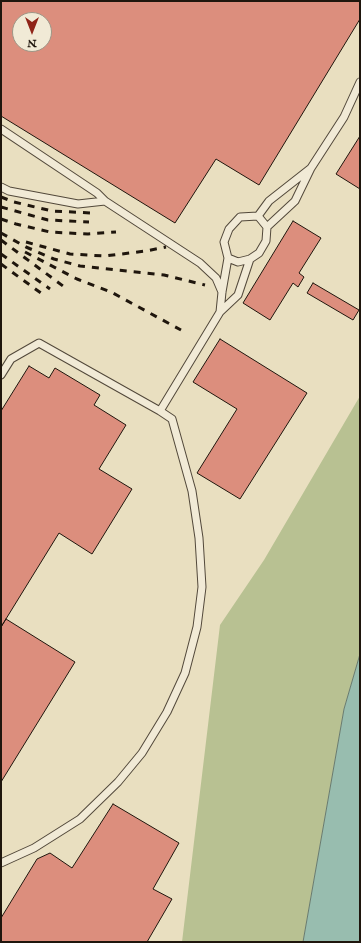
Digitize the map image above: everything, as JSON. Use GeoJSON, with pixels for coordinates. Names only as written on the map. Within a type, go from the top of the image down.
{"type":"FeatureCollection","features":[{"type":"Feature","properties":{"kind":"lane"},"geometry":{"type":"LineString","coordinates":[[267,227],[296,201],[312,168],[344,117],[360,82]]}},
{"type":"Feature","properties":{"kind":"lane"},"geometry":{"type":"LineString","coordinates":[[1,129],[97,193],[105,201],[200,263],[216,278],[222,292]]}},
{"type":"Feature","properties":{"kind":"lane"},"geometry":{"type":"LineString","coordinates":[[258,216],[269,201],[312,168]]}},
{"type":"Feature","properties":{"kind":"lane"},"geometry":{"type":"LineString","coordinates":[[1,187],[9,191],[78,204],[105,201]]}},
{"type":"Feature","properties":{"kind":"lane"},"geometry":{"type":"LineString","coordinates":[[228,258],[238,262],[250,259],[259,253],[266,241],[267,227],[258,216]]}},
{"type":"Feature","properties":{"kind":"lane"},"geometry":{"type":"LineString","coordinates":[[220,312],[228,258],[224,242],[229,229],[240,217],[258,216]]}},
{"type":"Feature","properties":{"kind":"lane"},"geometry":{"type":"LineString","coordinates":[[160,411],[220,312],[238,295],[250,259]]}},
{"type":"Feature","properties":{"kind":"lane"},"geometry":{"type":"LineString","coordinates":[[1,375],[11,359],[39,343],[172,419],[192,491],[200,538],[202,587],[197,627],[185,673],[167,712],[142,753],[118,782],[80,819],[34,848],[1,863]]}},
{"type":"Feature","properties":{"kind":"shaded area"},"geometry":{"type":"Polygon","coordinates":[[[360,396],[360,654],[344,709],[303,942],[182,942],[220,625],[264,560],[360,396]]]}},
{"type":"Feature","properties":{"kind":"shaded area"},"geometry":{"type":"Polygon","coordinates":[[[360,654],[360,942],[303,942],[344,709],[360,654]]]}},
{"type":"Feature","properties":{"kind":"building"},"geometry":{"type":"Polygon","coordinates":[[[1,1],[360,1],[360,19],[259,185],[216,159],[175,223],[1,116],[1,1]]]}},
{"type":"Feature","properties":{"kind":"building"},"geometry":{"type":"Polygon","coordinates":[[[360,136],[360,189],[336,174],[360,136]]]}},
{"type":"Feature","properties":{"kind":"building"},"geometry":{"type":"Polygon","coordinates":[[[293,221],[321,238],[299,273],[304,277],[298,287],[293,283],[270,320],[243,303],[293,221]]]}},
{"type":"Feature","properties":{"kind":"building"},"geometry":{"type":"Polygon","coordinates":[[[313,283],[359,310],[353,320],[307,293],[313,283]]]}},
{"type":"Feature","properties":{"kind":"building"},"geometry":{"type":"Polygon","coordinates":[[[220,339],[307,393],[240,499],[197,473],[237,409],[193,382],[220,339]]]}},
{"type":"Feature","properties":{"kind":"building"},"geometry":{"type":"Polygon","coordinates":[[[29,366],[49,378],[55,368],[100,395],[94,405],[126,425],[99,469],[132,489],[92,554],[59,533],[1,627],[1,411],[29,366]]]}},
{"type":"Feature","properties":{"kind":"building"},"geometry":{"type":"Polygon","coordinates":[[[6,619],[75,662],[1,782],[1,627],[6,619]]]}},
{"type":"Feature","properties":{"kind":"building"},"geometry":{"type":"Polygon","coordinates":[[[113,804],[179,843],[153,889],[172,899],[147,942],[1,942],[1,918],[37,859],[50,853],[72,868],[113,804]]]}},
{"type":"Feature","properties":{"kind":"railway"},"geometry":{"type":"LineString","coordinates":[[1,197],[14,202],[52,211],[91,213]]}},
{"type":"Feature","properties":{"kind":"railway"},"geometry":{"type":"LineString","coordinates":[[1,207],[48,220],[89,222]]}},
{"type":"Feature","properties":{"kind":"railway"},"geometry":{"type":"LineString","coordinates":[[1,219],[50,232],[88,234],[116,232]]}},
{"type":"Feature","properties":{"kind":"railway"},"geometry":{"type":"LineString","coordinates":[[1,233],[26,247],[54,259],[80,266],[164,275],[205,285]]}},
{"type":"Feature","properties":{"kind":"railway"},"geometry":{"type":"LineString","coordinates":[[1,240],[67,289]]}},
{"type":"Feature","properties":{"kind":"railway"},"geometry":{"type":"LineString","coordinates":[[26,242],[70,254],[105,256],[166,247]]}},
{"type":"Feature","properties":{"kind":"railway"},"geometry":{"type":"LineString","coordinates":[[25,252],[77,279],[111,292],[181,330]]}},
{"type":"Feature","properties":{"kind":"railway"},"geometry":{"type":"LineString","coordinates":[[1,254],[50,289]]}},
{"type":"Feature","properties":{"kind":"railway"},"geometry":{"type":"LineString","coordinates":[[1,264],[45,296]]}}]}
